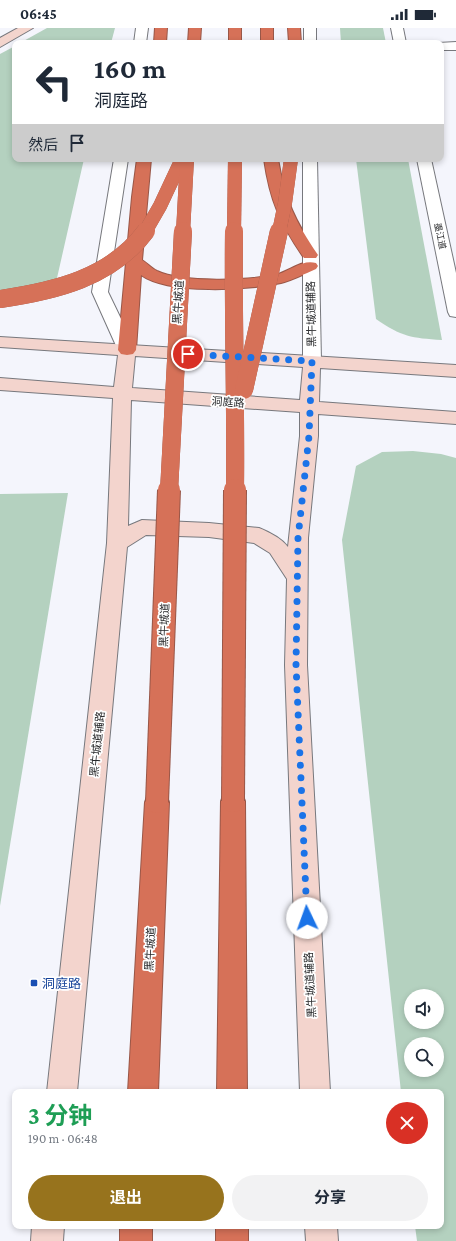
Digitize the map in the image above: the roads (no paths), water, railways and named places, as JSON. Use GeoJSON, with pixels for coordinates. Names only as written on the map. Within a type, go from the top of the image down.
{"type":"FeatureCollection","features":[{"type":"Feature","properties":{"kind":"highway"},"geometry":{"type":"LineString","coordinates":[[160,40],[162,28]]}},
{"type":"Feature","properties":{"kind":"highway"},"geometry":{"type":"LineString","coordinates":[[194,40],[195,28]]}},
{"type":"Feature","properties":{"kind":"highway"},"geometry":{"type":"LineString","coordinates":[[235,28],[235,40]]}},
{"type":"Feature","properties":{"kind":"highway"},"geometry":{"type":"LineString","coordinates":[[267,28],[267,40]]}},
{"type":"Feature","properties":{"kind":"highway"},"geometry":{"type":"LineString","coordinates":[[294,28],[295,40]]}},
{"type":"Feature","properties":{"kind":"highway"},"geometry":{"type":"LineString","coordinates":[[127,350],[139,197],[144,162]]}},
{"type":"Feature","properties":{"kind":"highway"},"geometry":{"type":"LineString","coordinates":[[0,299],[39,293],[77,282],[91,276],[120,259],[144,233],[180,162]]}},
{"type":"Feature","properties":{"kind":"highway","name":"黑牛城道"},"geometry":{"type":"LineString","coordinates":[[143,1089],[157,802],[173,390],[187,162]]}},
{"type":"Feature","properties":{"kind":"highway"},"geometry":{"type":"LineString","coordinates":[[232,1089],[236,424],[233,317],[234,162]]}},
{"type":"Feature","properties":{"kind":"highway"},"geometry":{"type":"LineString","coordinates":[[134,261],[150,274],[167,279],[200,284],[250,282],[282,278],[310,260],[288,223],[280,205],[274,187],[271,162]]}},
{"type":"Feature","properties":{"kind":"highway"},"geometry":{"type":"LineString","coordinates":[[236,424],[284,203],[291,162]]}},
{"type":"Feature","properties":{"kind":"highway"},"geometry":{"type":"LineString","coordinates":[[136,1229],[136,1241]]}},
{"type":"Feature","properties":{"kind":"highway"},"geometry":{"type":"LineString","coordinates":[[232,1229],[232,1241]]}},
{"type":"Feature","properties":{"kind":"main road"},"geometry":{"type":"LineString","coordinates":[[0,43],[28,28]]}},
{"type":"Feature","properties":{"kind":"main road"},"geometry":{"type":"LineString","coordinates":[[0,342],[456,371]]}},
{"type":"Feature","properties":{"kind":"main road","name":"黑牛城道辅路"},"geometry":{"type":"LineString","coordinates":[[62,1089],[117,543],[122,394],[127,350]]}},
{"type":"Feature","properties":{"kind":"main road","name":"黑牛城道辅路"},"geometry":{"type":"LineString","coordinates":[[312,361],[309,436],[298,538],[296,665],[315,1089]]}},
{"type":"Feature","properties":{"kind":"main road","name":"洞庭路"},"geometry":{"type":"LineString","coordinates":[[0,384],[456,418]]}},
{"type":"Feature","properties":{"kind":"main road"},"geometry":{"type":"LineString","coordinates":[[117,543],[142,528],[209,530],[259,536],[278,548],[298,578]]}},
{"type":"Feature","properties":{"kind":"main road"},"geometry":{"type":"LineString","coordinates":[[46,1241],[48,1229]]}},
{"type":"Feature","properties":{"kind":"main road"},"geometry":{"type":"LineString","coordinates":[[321,1229],[322,1241]]}},
{"type":"Feature","properties":{"kind":"street"},"geometry":{"type":"LineString","coordinates":[[140,40],[142,28]]}},
{"type":"Feature","properties":{"kind":"street"},"geometry":{"type":"LineString","coordinates":[[310,28],[310,40]]}},
{"type":"Feature","properties":{"kind":"street"},"geometry":{"type":"LineString","coordinates":[[397,28],[399,40]]}},
{"type":"Feature","properties":{"kind":"street"},"geometry":{"type":"LineString","coordinates":[[444,46],[456,46]]}},
{"type":"Feature","properties":{"kind":"street"},"geometry":{"type":"LineString","coordinates":[[121,162],[100,292],[127,350]]}},
{"type":"Feature","properties":{"kind":"street","name":"黑牛城道辅路"},"geometry":{"type":"LineString","coordinates":[[310,162],[312,361]]}},
{"type":"Feature","properties":{"kind":"street","name":"墨江道"},"geometry":{"type":"LineString","coordinates":[[425,162],[456,312]]}},
{"type":"Feature","properties":{"kind":"place","name":"洞庭路"},"geometry":{"type":"Point","coordinates":[34,983]}}]}
